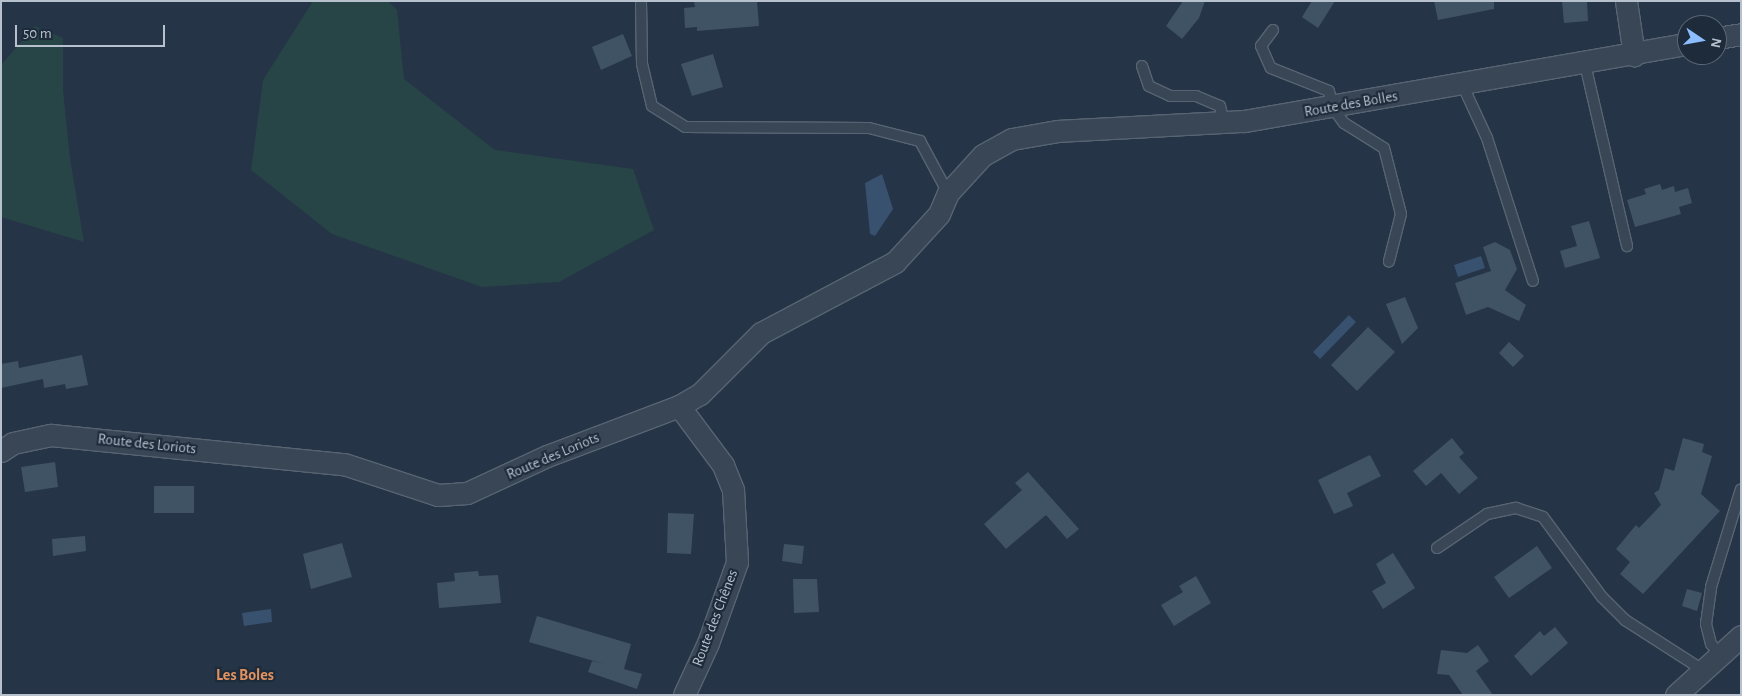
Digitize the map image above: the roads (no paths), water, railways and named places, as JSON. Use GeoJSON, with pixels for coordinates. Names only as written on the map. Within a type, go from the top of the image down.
{"type":"FeatureCollection","features":[{"type":"Feature","properties":{"kind":"street"},"geometry":{"type":"LineString","coordinates":[[1626,1],[1634,54]]}},
{"type":"Feature","properties":{"kind":"street"},"geometry":{"type":"LineString","coordinates":[[1727,36],[1741,34]]}},
{"type":"Feature","properties":{"kind":"street","name":"Route des Bolles"},"geometry":{"type":"LineString","coordinates":[[1012,139],[1058,131],[1224,122],[1333,108],[1677,46]]}},
{"type":"Feature","properties":{"kind":"street","name":"Route des Loriots"},"geometry":{"type":"LineString","coordinates":[[1,451],[13,444],[51,435],[344,464],[438,495],[467,493],[547,456],[679,406],[700,394],[761,333],[895,262],[940,214],[948,193],[983,155],[1012,139]]}},
{"type":"Feature","properties":{"kind":"street","name":"Route des Chênes"},"geometry":{"type":"LineString","coordinates":[[679,406],[723,465],[733,490],[737,562],[708,643],[684,695]]}},
{"type":"Feature","properties":{"kind":"street"},"geometry":{"type":"LineString","coordinates":[[1676,695],[1741,636]]}},
{"type":"Feature","properties":{"kind":"lane"},"geometry":{"type":"LineString","coordinates":[[641,1],[642,64],[652,106],[685,127],[869,128],[920,141],[948,193]]}},
{"type":"Feature","properties":{"kind":"lane"},"geometry":{"type":"LineString","coordinates":[[1273,30],[1261,46],[1270,68],[1329,91],[1333,108],[1344,123],[1384,148],[1401,214],[1389,261]]}},
{"type":"Feature","properties":{"kind":"lane"},"geometry":{"type":"LineString","coordinates":[[1585,64],[1627,246]]}},
{"type":"Feature","properties":{"kind":"lane"},"geometry":{"type":"LineString","coordinates":[[1142,66],[1149,86],[1170,96],[1196,96],[1220,106],[1224,122]]}},
{"type":"Feature","properties":{"kind":"lane"},"geometry":{"type":"LineString","coordinates":[[1462,84],[1487,138],[1533,281]]}},
{"type":"Feature","properties":{"kind":"lane"},"geometry":{"type":"LineString","coordinates":[[1720,655],[1711,644],[1706,624],[1711,587],[1741,489]]}},
{"type":"Feature","properties":{"kind":"lane"},"geometry":{"type":"LineString","coordinates":[[1437,548],[1487,514],[1516,508],[1543,517],[1602,597],[1625,620],[1703,670]]}},
{"type":"Feature","properties":{"kind":"water"},"geometry":{"type":"Polygon","coordinates":[[[882,174],[893,209],[875,236],[870,234],[865,183],[882,174]]]}},
{"type":"Feature","properties":{"kind":"water"},"geometry":{"type":"Polygon","coordinates":[[[1481,256],[1485,268],[1458,277],[1454,265],[1481,256]]]}},
{"type":"Feature","properties":{"kind":"water"},"geometry":{"type":"Polygon","coordinates":[[[1349,315],[1356,322],[1320,359],[1313,352],[1349,315]]]}},
{"type":"Feature","properties":{"kind":"water"},"geometry":{"type":"Polygon","coordinates":[[[271,609],[272,622],[244,626],[242,613],[271,609]]]}},
{"type":"Feature","properties":{"kind":"district","name":"Les Boles"},"geometry":{"type":"Point","coordinates":[245,675]}}]}
